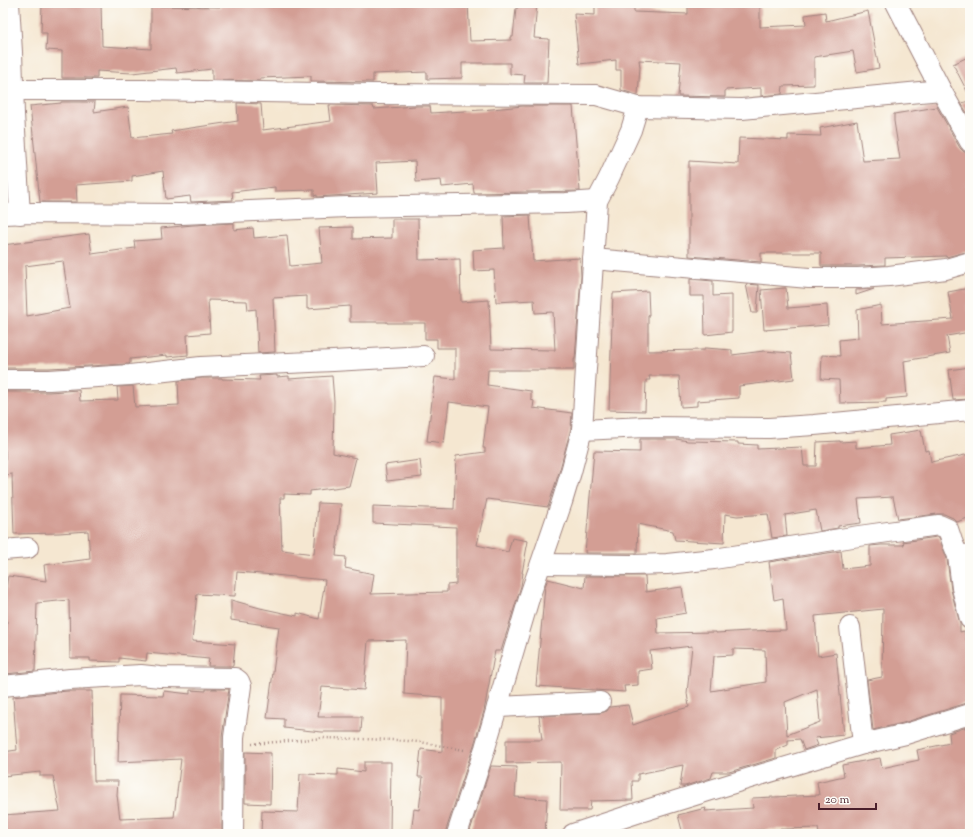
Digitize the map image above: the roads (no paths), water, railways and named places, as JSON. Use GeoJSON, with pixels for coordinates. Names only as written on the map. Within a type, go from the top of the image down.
{"type":"FeatureCollection","features":[{"type":"Feature","properties":{"kind":"street"},"geometry":{"type":"LineString","coordinates":[[9,3],[13,90],[12,214],[181,214],[347,207],[566,204],[597,202]]}},
{"type":"Feature","properties":{"kind":"street"},"geometry":{"type":"LineString","coordinates":[[896,3],[970,142]]}},
{"type":"Feature","properties":{"kind":"street"},"geometry":{"type":"LineString","coordinates":[[13,90],[596,95],[638,107],[742,109],[941,90]]}},
{"type":"Feature","properties":{"kind":"street"},"geometry":{"type":"LineString","coordinates":[[457,834],[530,596],[562,502],[582,430],[597,202],[631,130],[638,107]]}},
{"type":"Feature","properties":{"kind":"street"},"geometry":{"type":"LineString","coordinates":[[593,259],[809,278],[858,278],[889,276],[946,269],[970,262]]}},
{"type":"Feature","properties":{"kind":"street"},"geometry":{"type":"LineString","coordinates":[[3,380],[49,380],[130,375],[201,367],[424,356]]}},
{"type":"Feature","properties":{"kind":"street"},"geometry":{"type":"LineString","coordinates":[[582,430],[644,427],[769,428],[970,410]]}},
{"type":"Feature","properties":{"kind":"street"},"geometry":{"type":"LineString","coordinates":[[541,564],[667,564],[940,525],[948,528],[952,541],[964,555],[962,588],[970,619]]}},
{"type":"Feature","properties":{"kind":"street"},"geometry":{"type":"LineString","coordinates":[[3,550],[28,548]]}},
{"type":"Feature","properties":{"kind":"street"},"geometry":{"type":"LineString","coordinates":[[850,627],[863,744]]}},
{"type":"Feature","properties":{"kind":"street"},"geometry":{"type":"LineString","coordinates":[[3,686],[142,675],[160,677],[235,678],[239,681],[241,686],[234,738],[234,834]]}},
{"type":"Feature","properties":{"kind":"street"},"geometry":{"type":"LineString","coordinates":[[497,707],[600,702]]}},
{"type":"Feature","properties":{"kind":"street"},"geometry":{"type":"LineString","coordinates":[[573,834],[863,744],[906,734],[970,714]]}}]}
